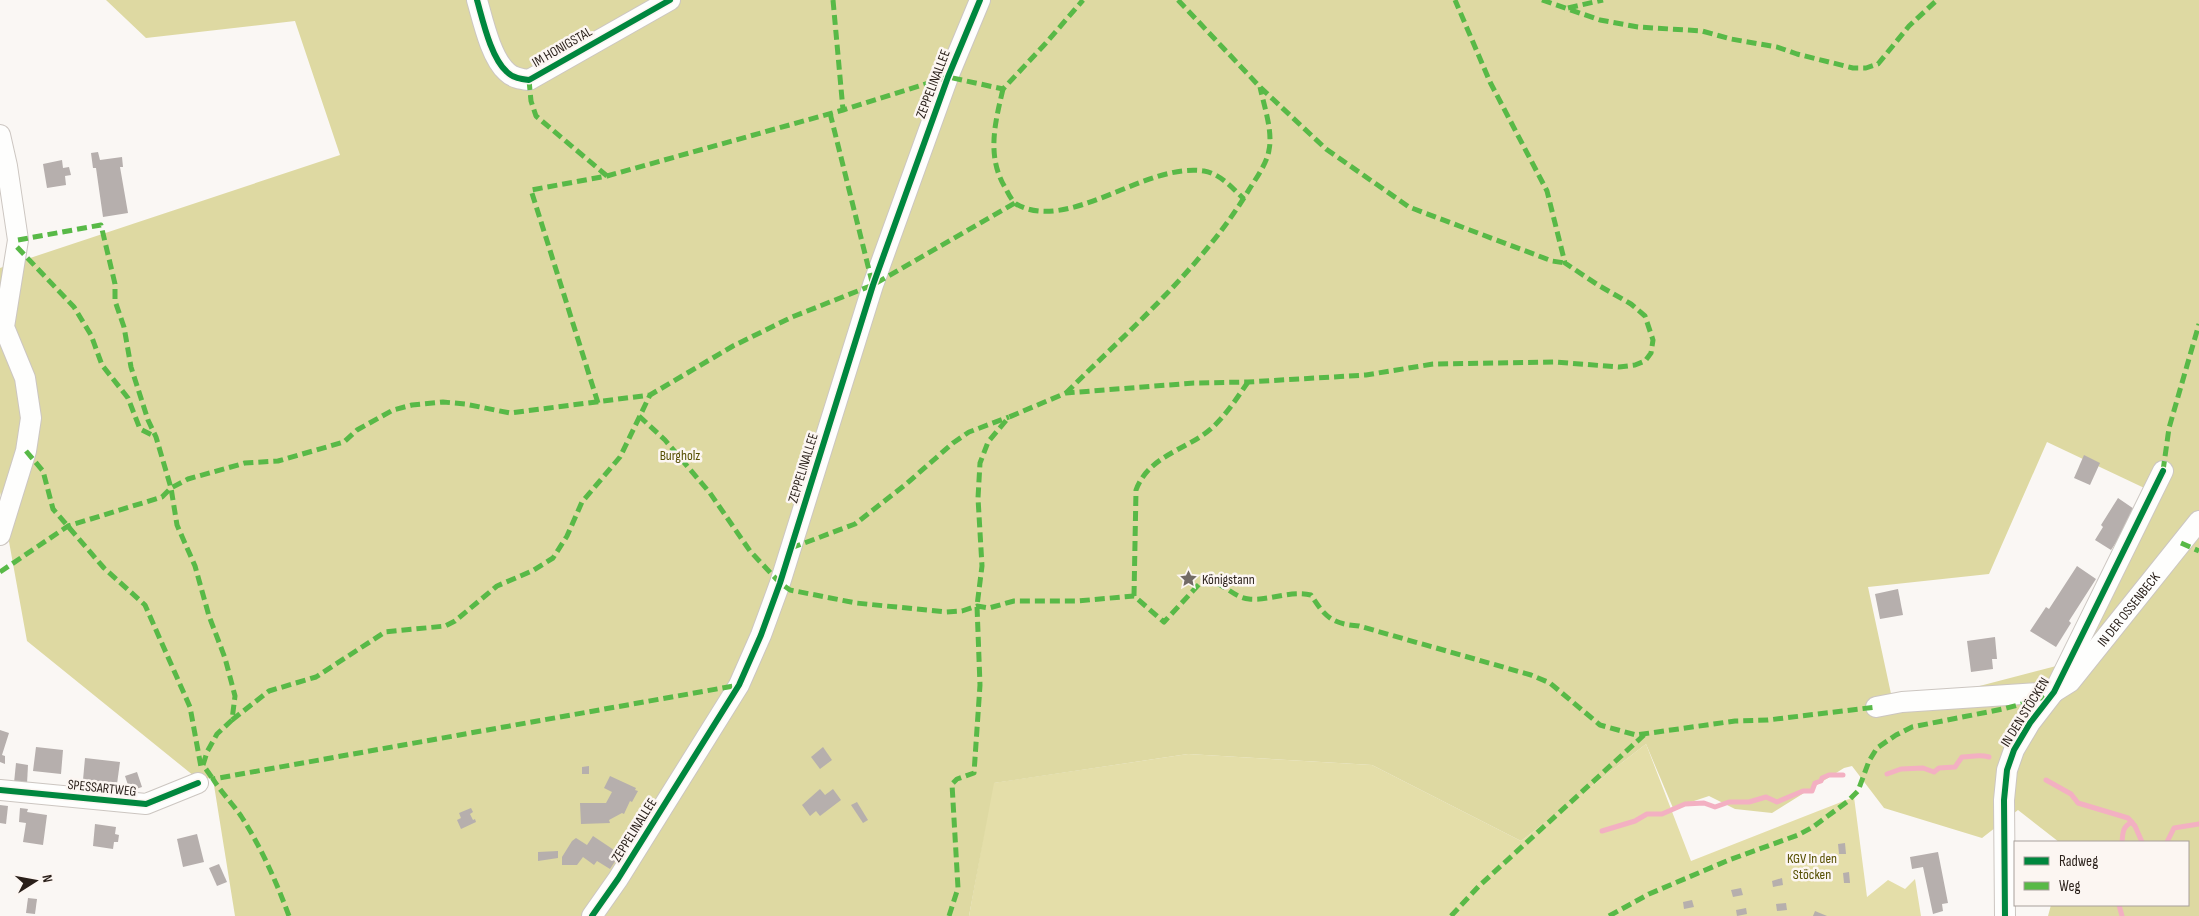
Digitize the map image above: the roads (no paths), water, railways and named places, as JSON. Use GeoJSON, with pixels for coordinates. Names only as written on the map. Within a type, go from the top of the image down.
{"type":"FeatureCollection","features":[{"type":"Feature","properties":{"kind":"street","name":"IM HONIGSTAL"},"geometry":{"type":"LineString","coordinates":[[477,0],[487,33],[500,64],[508,74],[516,78],[528,80],[670,0]]}},
{"type":"Feature","properties":{"kind":"street","name":"ZEPPELINALLEE"},"geometry":{"type":"LineString","coordinates":[[592,916],[618,879],[739,686],[761,635],[780,583],[873,285],[948,77],[980,0]]}},
{"type":"Feature","properties":{"kind":"street"},"geometry":{"type":"LineString","coordinates":[[0,135],[14,204],[18,240],[4,327],[25,378],[31,418],[26,451],[0,535]]}},
{"type":"Feature","properties":{"kind":"street","name":"IN DEN STÖCKEN"},"geometry":{"type":"LineString","coordinates":[[2004,916],[2004,800],[2007,770],[2014,750],[2030,723],[2054,692],[2163,472]]}},
{"type":"Feature","properties":{"kind":"street","name":"IN DER OSSENBECK"},"geometry":{"type":"LineString","coordinates":[[2054,692],[2070,682],[2199,521]]}},
{"type":"Feature","properties":{"kind":"street","name":"IN DEN STÖCKEN"},"geometry":{"type":"LineString","coordinates":[[1876,708],[1902,702],[2054,692]]}},
{"type":"Feature","properties":{"kind":"street","name":"SPESSARTWEG"},"geometry":{"type":"LineString","coordinates":[[0,790],[146,804],[198,783]]}},
{"type":"Feature","properties":{"kind":"waterway"},"geometry":{"type":"LineString","coordinates":[[1887,774],[1901,769],[1923,768],[1934,772],[1939,768],[1955,767],[1962,757],[1989,757]]}},
{"type":"Feature","properties":{"kind":"waterway"},"geometry":{"type":"LineString","coordinates":[[1602,831],[1635,821],[1647,814],[1662,814],[1685,804],[1704,803],[1715,807],[1729,802],[1749,802],[1766,797],[1777,802],[1803,791],[1812,791],[1815,783],[1829,775],[1843,775]]}},
{"type":"Feature","properties":{"kind":"waterway"},"geometry":{"type":"LineString","coordinates":[[2046,780],[2071,794],[2078,803],[2128,818],[2135,826],[2142,841]]}},
{"type":"Feature","properties":{"kind":"waterway"},"geometry":{"type":"LineString","coordinates":[[2122,841],[2125,828],[2132,822]]}},
{"type":"Feature","properties":{"kind":"waterway"},"geometry":{"type":"LineString","coordinates":[[2168,841],[2174,828],[2199,824]]}},
{"type":"Feature","properties":{"kind":"waterway"},"geometry":{"type":"LineString","coordinates":[[2119,906],[2122,916]]}},
{"type":"Feature","properties":{"kind":"place","name":"Königstann"},"geometry":{"type":"Point","coordinates":[1188,579]}},
{"type":"Feature","properties":{"kind":"park label","name":"Burgholz"},"geometry":{"type":"Point","coordinates":[680,455]}},
{"type":"Feature","properties":{"kind":"park label","name":"KGV In den Stöcken"},"geometry":{"type":"Point","coordinates":[1812,866]}}]}
